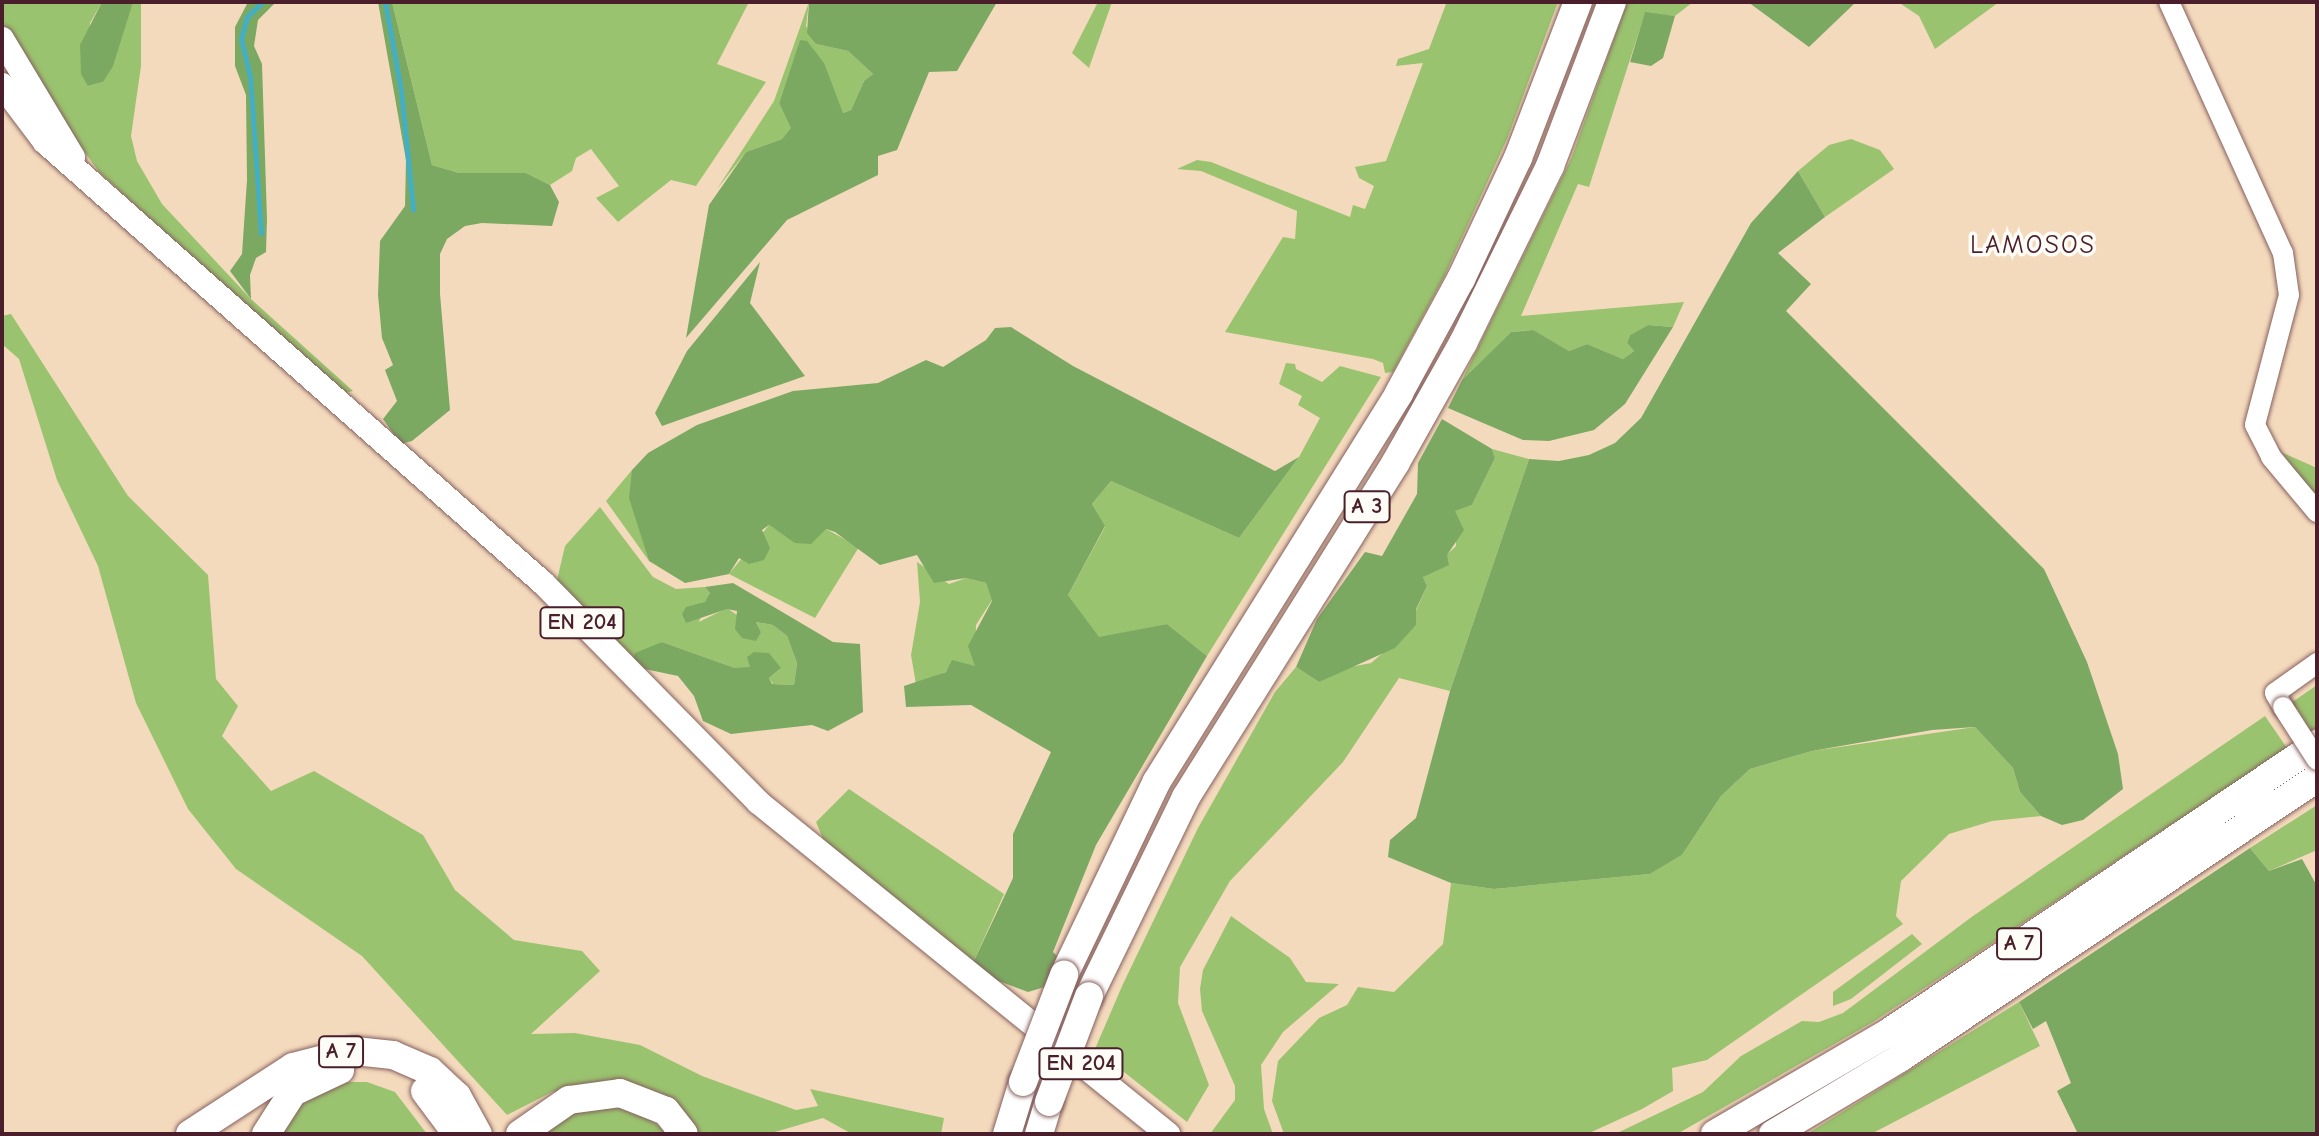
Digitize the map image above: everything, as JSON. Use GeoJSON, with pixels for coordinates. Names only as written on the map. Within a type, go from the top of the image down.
{"type":"FeatureCollection","features":[{"type":"Feature","properties":{"kind":"highway","name":"A 3"},"geometry":{"type":"LineString","coordinates":[[1007,1134],[1023,1082],[1064,975],[1157,781],[1392,405],[1455,290],[1518,158],[1578,2]]}},
{"type":"Feature","properties":{"kind":"highway","name":"A 3"},"geometry":{"type":"LineString","coordinates":[[1039,1134],[1089,996],[1186,797],[1396,462],[1470,332],[1550,166],[1612,2]]}},
{"type":"Feature","properties":{"kind":"highway","name":"A 7"},"geometry":{"type":"LineString","coordinates":[[1715,1134],[1891,1031],[2317,744]]}},
{"type":"Feature","properties":{"kind":"highway","name":"A 7"},"geometry":{"type":"LineString","coordinates":[[1773,1134],[1967,1014],[2317,778]]}},
{"type":"Feature","properties":{"kind":"highway","name":"A 7"},"geometry":{"type":"LineString","coordinates":[[190,1134],[293,1067],[355,1051],[393,1055],[430,1071],[457,1096],[478,1134]]}},
{"type":"Feature","properties":{"kind":"highway"},"geometry":{"type":"LineString","coordinates":[[266,1134],[293,1092],[319,1076],[351,1069],[382,1071],[413,1084],[441,1106],[457,1134]]}},
{"type":"Feature","properties":{"kind":"highway"},"geometry":{"type":"LineString","coordinates":[[520,1134],[569,1100],[620,1093],[666,1111],[684,1134]]}},
{"type":"Feature","properties":{"kind":"main road","name":"EN 204"},"geometry":{"type":"LineString","coordinates":[[2,39],[86,175]]}},
{"type":"Feature","properties":{"kind":"main road","name":"EN 204"},"geometry":{"type":"LineString","coordinates":[[2,85],[45,142],[86,175],[543,583],[784,825],[1168,1134]]}},
{"type":"Feature","properties":{"kind":"street"},"geometry":{"type":"LineString","coordinates":[[2169,2],[2283,253],[2289,295],[2257,403],[2255,425],[2271,457],[2317,512]]}},
{"type":"Feature","properties":{"kind":"street"},"geometry":{"type":"LineString","coordinates":[[2317,663],[2279,700],[2317,760]]}},
{"type":"Feature","properties":{"kind":"green space"},"geometry":{"type":"Polygon","coordinates":[[[2,2],[102,2],[90,23],[88,86],[103,82],[133,2],[141,2],[141,66],[131,136],[137,161],[162,204],[251,299],[353,391],[342,394],[99,172],[36,84],[2,22],[2,2]]]}},
{"type":"Feature","properties":{"kind":"green space"},"geometry":{"type":"Polygon","coordinates":[[[102,2],[133,2],[113,66],[103,82],[88,86],[81,74],[80,45],[102,2]]]}},
{"type":"Feature","properties":{"kind":"green space"},"geometry":{"type":"Polygon","coordinates":[[[248,2],[276,2],[258,20],[254,46],[262,64],[267,219],[266,252],[256,258],[250,275],[251,299],[230,271],[242,254],[247,180],[246,95],[235,66],[235,27],[248,2]]]}},
{"type":"Feature","properties":{"kind":"green space"},"geometry":{"type":"Polygon","coordinates":[[[378,2],[392,2],[432,165],[459,173],[526,173],[550,185],[559,202],[552,226],[482,223],[465,226],[447,239],[440,254],[440,294],[450,410],[412,441],[401,444],[383,419],[397,401],[385,370],[393,365],[382,338],[378,295],[380,241],[405,206],[406,160],[378,2]]]}},
{"type":"Feature","properties":{"kind":"green space"},"geometry":{"type":"Polygon","coordinates":[[[392,2],[749,2],[717,64],[766,82],[696,186],[671,180],[618,222],[596,198],[619,186],[591,149],[576,158],[572,171],[550,185],[526,173],[459,173],[432,165],[392,2]]]}},
{"type":"Feature","properties":{"kind":"green space"},"geometry":{"type":"Polygon","coordinates":[[[809,2],[806,26],[816,44],[848,51],[873,74],[864,81],[851,110],[843,113],[800,41],[779,103],[792,128],[782,139],[746,152],[717,189],[774,101],[809,2]]]}},
{"type":"Feature","properties":{"kind":"green space"},"geometry":{"type":"Polygon","coordinates":[[[809,2],[997,2],[957,71],[929,72],[897,150],[878,156],[878,175],[787,220],[686,338],[709,205],[746,152],[782,139],[791,128],[779,103],[800,40],[807,41],[824,63],[843,113],[851,110],[864,81],[873,74],[848,51],[816,44],[807,33],[809,2]]]}},
{"type":"Feature","properties":{"kind":"green space"},"geometry":{"type":"Polygon","coordinates":[[[1098,2],[1112,2],[1089,68],[1072,53],[1098,2]]]}},
{"type":"Feature","properties":{"kind":"green space"},"geometry":{"type":"Polygon","coordinates":[[[1558,2],[1507,139],[1444,277],[1393,372],[1385,373],[1383,363],[1373,359],[1225,332],[1283,237],[1295,239],[1297,211],[1201,171],[1177,169],[1197,160],[1211,162],[1350,217],[1353,205],[1365,209],[1374,186],[1359,178],[1355,167],[1386,161],[1423,63],[1396,66],[1398,59],[1429,49],[1446,4],[1558,2]]]}},
{"type":"Feature","properties":{"kind":"green space"},"geometry":{"type":"Polygon","coordinates":[[[1627,2],[1693,2],[1675,16],[1645,13],[1589,187],[1578,184],[1521,316],[1684,302],[1673,327],[1648,325],[1630,335],[1627,343],[1634,351],[1623,359],[1587,344],[1569,351],[1532,330],[1511,332],[1462,380],[1571,159],[1627,2]]]}},
{"type":"Feature","properties":{"kind":"green space"},"geometry":{"type":"Polygon","coordinates":[[[1748,2],[1856,2],[1809,47],[1748,2]]]}},
{"type":"Feature","properties":{"kind":"green space"},"geometry":{"type":"Polygon","coordinates":[[[1898,2],[1999,2],[1935,49],[1919,16],[1898,2]]]}},
{"type":"Feature","properties":{"kind":"green space"},"geometry":{"type":"Polygon","coordinates":[[[1645,12],[1675,16],[1663,58],[1651,66],[1630,62],[1645,12]]]}},
{"type":"Feature","properties":{"kind":"green space"},"geometry":{"type":"Polygon","coordinates":[[[1851,139],[1880,150],[1894,169],[1825,217],[1798,171],[1829,145],[1851,139]]]}},
{"type":"Feature","properties":{"kind":"green space"},"geometry":{"type":"Polygon","coordinates":[[[1798,171],[1825,217],[1778,253],[1811,284],[1786,311],[2044,569],[2087,662],[2118,754],[2123,789],[2083,820],[2062,825],[2041,816],[2020,792],[2013,768],[1975,727],[1932,730],[1812,751],[1750,769],[1721,796],[1682,855],[1650,874],[1494,889],[1451,883],[1388,857],[1390,840],[1416,818],[1450,691],[1529,459],[1559,461],[1589,455],[1615,443],[1641,418],[1751,223],[1798,171]]]}},
{"type":"Feature","properties":{"kind":"green space"},"geometry":{"type":"Polygon","coordinates":[[[760,262],[750,303],[805,376],[662,426],[655,413],[687,351],[760,262]]]}},
{"type":"Feature","properties":{"kind":"green space"},"geometry":{"type":"Polygon","coordinates":[[[11,314],[128,496],[208,575],[216,679],[238,706],[222,736],[271,791],[314,771],[423,835],[455,890],[514,940],[582,951],[600,971],[531,1034],[575,1033],[640,1045],[702,1076],[796,1110],[818,1106],[810,1089],[944,1118],[941,1134],[852,1134],[823,1118],[768,1134],[689,1134],[591,1086],[552,1092],[507,1115],[362,956],[236,869],[188,809],[136,703],[98,566],[57,480],[19,359],[2,344],[2,316],[11,314]]]}},
{"type":"Feature","properties":{"kind":"green space"},"geometry":{"type":"Polygon","coordinates":[[[1648,325],[1673,327],[1625,404],[1594,430],[1549,441],[1523,440],[1448,408],[1462,380],[1511,332],[1533,330],[1569,351],[1587,344],[1623,359],[1634,351],[1627,343],[1630,335],[1648,325]]]}},
{"type":"Feature","properties":{"kind":"green space"},"geometry":{"type":"Polygon","coordinates":[[[1011,327],[1073,366],[1275,471],[1299,457],[1239,538],[1111,481],[1092,504],[1105,526],[1068,595],[1099,637],[1167,624],[1207,656],[1096,845],[1053,952],[1057,956],[1048,986],[1028,992],[996,980],[973,963],[1013,878],[1013,834],[1051,752],[971,705],[906,707],[904,686],[946,672],[952,660],[975,666],[968,646],[992,601],[986,583],[966,578],[934,583],[917,555],[880,565],[835,532],[826,529],[811,544],[795,543],[769,525],[762,530],[770,548],[764,560],[749,564],[739,558],[729,574],[685,583],[649,561],[629,498],[632,470],[648,453],[697,425],[793,391],[878,383],[926,360],[943,367],[986,340],[995,328],[1011,327]]]}},
{"type":"Feature","properties":{"kind":"green space"},"geometry":{"type":"Polygon","coordinates":[[[1286,363],[1295,364],[1296,369],[1322,382],[1340,366],[1381,377],[1207,656],[1167,624],[1099,638],[1068,595],[1105,527],[1092,504],[1111,481],[1239,538],[1299,457],[1320,418],[1298,405],[1302,396],[1279,384],[1286,363]]]}},
{"type":"Feature","properties":{"kind":"green space"},"geometry":{"type":"Polygon","coordinates":[[[1442,419],[1492,449],[1495,458],[1472,505],[1455,511],[1464,530],[1447,555],[1449,565],[1423,577],[1427,586],[1416,609],[1416,625],[1395,648],[1319,682],[1296,667],[1317,619],[1365,552],[1382,556],[1417,494],[1418,463],[1442,419]]]}},
{"type":"Feature","properties":{"kind":"green space"},"geometry":{"type":"Polygon","coordinates":[[[2272,439],[2283,453],[2317,468],[2317,500],[2272,439]]]}},
{"type":"Feature","properties":{"kind":"green space"},"geometry":{"type":"Polygon","coordinates":[[[1492,449],[1529,459],[1450,691],[1399,678],[1343,762],[1230,881],[1180,967],[1178,1003],[1209,1085],[1187,1122],[1095,1049],[1123,984],[1198,828],[1275,692],[1296,667],[1319,682],[1340,669],[1371,663],[1416,625],[1416,610],[1427,586],[1423,577],[1456,546],[1454,511],[1472,505],[1495,458],[1492,449]]]}},
{"type":"Feature","properties":{"kind":"green space"},"geometry":{"type":"Polygon","coordinates":[[[632,470],[634,510],[649,561],[606,501],[632,470]]]}},
{"type":"Feature","properties":{"kind":"green space"},"geometry":{"type":"Polygon","coordinates":[[[600,507],[653,577],[676,589],[705,587],[710,593],[699,622],[727,608],[761,632],[756,622],[773,625],[787,636],[797,663],[794,685],[773,684],[769,678],[780,669],[735,668],[662,642],[633,660],[557,580],[565,546],[600,507]]]}},
{"type":"Feature","properties":{"kind":"green space"},"geometry":{"type":"Polygon","coordinates":[[[769,525],[787,537],[826,529],[859,547],[815,618],[729,574],[769,525]]]}},
{"type":"Feature","properties":{"kind":"green space"},"geometry":{"type":"Polygon","coordinates":[[[917,562],[949,584],[966,578],[986,583],[992,600],[976,625],[975,666],[962,665],[916,684],[911,655],[920,602],[917,562]]]}},
{"type":"Feature","properties":{"kind":"green space"},"geometry":{"type":"Polygon","coordinates":[[[733,583],[833,642],[860,644],[863,712],[828,731],[812,725],[731,734],[703,721],[694,696],[678,676],[640,668],[633,660],[635,653],[662,642],[735,668],[750,667],[747,657],[754,652],[769,653],[781,668],[769,678],[772,684],[794,685],[797,663],[787,636],[773,625],[756,622],[761,632],[756,641],[742,638],[735,629],[737,611],[727,609],[686,623],[682,614],[686,607],[705,602],[710,593],[705,587],[733,583]]]}},
{"type":"Feature","properties":{"kind":"green space"},"geometry":{"type":"Polygon","coordinates":[[[2317,685],[2317,727],[2309,733],[2291,703],[2317,685]]]}},
{"type":"Feature","properties":{"kind":"green space"},"geometry":{"type":"Polygon","coordinates":[[[2265,716],[2287,748],[1873,1022],[1677,1134],[1615,1134],[1703,1092],[1741,1056],[1802,1021],[1819,1022],[1843,1013],[1973,916],[2265,716]]]}},
{"type":"Feature","properties":{"kind":"green space"},"geometry":{"type":"Polygon","coordinates":[[[1975,727],[2013,768],[2020,792],[2041,816],[1992,821],[1949,834],[1901,881],[1896,916],[1903,924],[1707,1060],[1672,1068],[1673,1091],[1587,1134],[1284,1134],[1272,1101],[1278,1061],[1319,1018],[1347,1005],[1358,987],[1394,992],[1443,944],[1451,883],[1494,889],[1650,874],[1682,855],[1721,796],[1750,769],[1812,751],[1975,727]]]}},
{"type":"Feature","properties":{"kind":"green space"},"geometry":{"type":"Polygon","coordinates":[[[849,789],[1004,894],[973,963],[826,846],[816,822],[849,789]]]}},
{"type":"Feature","properties":{"kind":"green space"},"geometry":{"type":"Polygon","coordinates":[[[2317,805],[2317,850],[2269,871],[2250,848],[2317,805]]]}},
{"type":"Feature","properties":{"kind":"green space"},"geometry":{"type":"Polygon","coordinates":[[[2250,848],[2269,871],[2302,859],[2317,886],[2317,1134],[2078,1134],[2057,1091],[2071,1083],[2046,1021],[2033,1029],[2019,1002],[2250,848]]]}},
{"type":"Feature","properties":{"kind":"green space"},"geometry":{"type":"Polygon","coordinates":[[[1231,916],[1290,958],[1306,982],[1339,984],[1283,1032],[1261,1065],[1264,1109],[1273,1134],[1210,1134],[1235,1100],[1235,1086],[1202,1011],[1200,989],[1203,970],[1231,916]]]}},
{"type":"Feature","properties":{"kind":"green space"},"geometry":{"type":"Polygon","coordinates":[[[1912,934],[1922,944],[1851,999],[1833,1006],[1833,992],[1912,934]]]}},
{"type":"Feature","properties":{"kind":"green space"},"geometry":{"type":"Polygon","coordinates":[[[2019,1002],[2040,1046],[1871,1134],[1807,1134],[2019,1002]]]}},
{"type":"Feature","properties":{"kind":"green space"},"geometry":{"type":"Polygon","coordinates":[[[339,1082],[367,1082],[395,1092],[427,1134],[282,1134],[290,1114],[312,1094],[339,1082]]]}},
{"type":"Feature","properties":{"kind":"green space"},"geometry":{"type":"Polygon","coordinates":[[[611,1106],[643,1114],[669,1134],[537,1134],[585,1108],[611,1106]]]}},
{"type":"Feature","properties":{"kind":"waterway"},"geometry":{"type":"LineString","coordinates":[[261,233],[250,77],[241,39],[247,17],[262,2]]}},
{"type":"Feature","properties":{"kind":"waterway"},"geometry":{"type":"LineString","coordinates":[[385,2],[401,91],[413,209]]}},
{"type":"Feature","properties":{"kind":"district","name":"LAMOSOS"},"geometry":{"type":"Point","coordinates":[2033,246]}}]}
